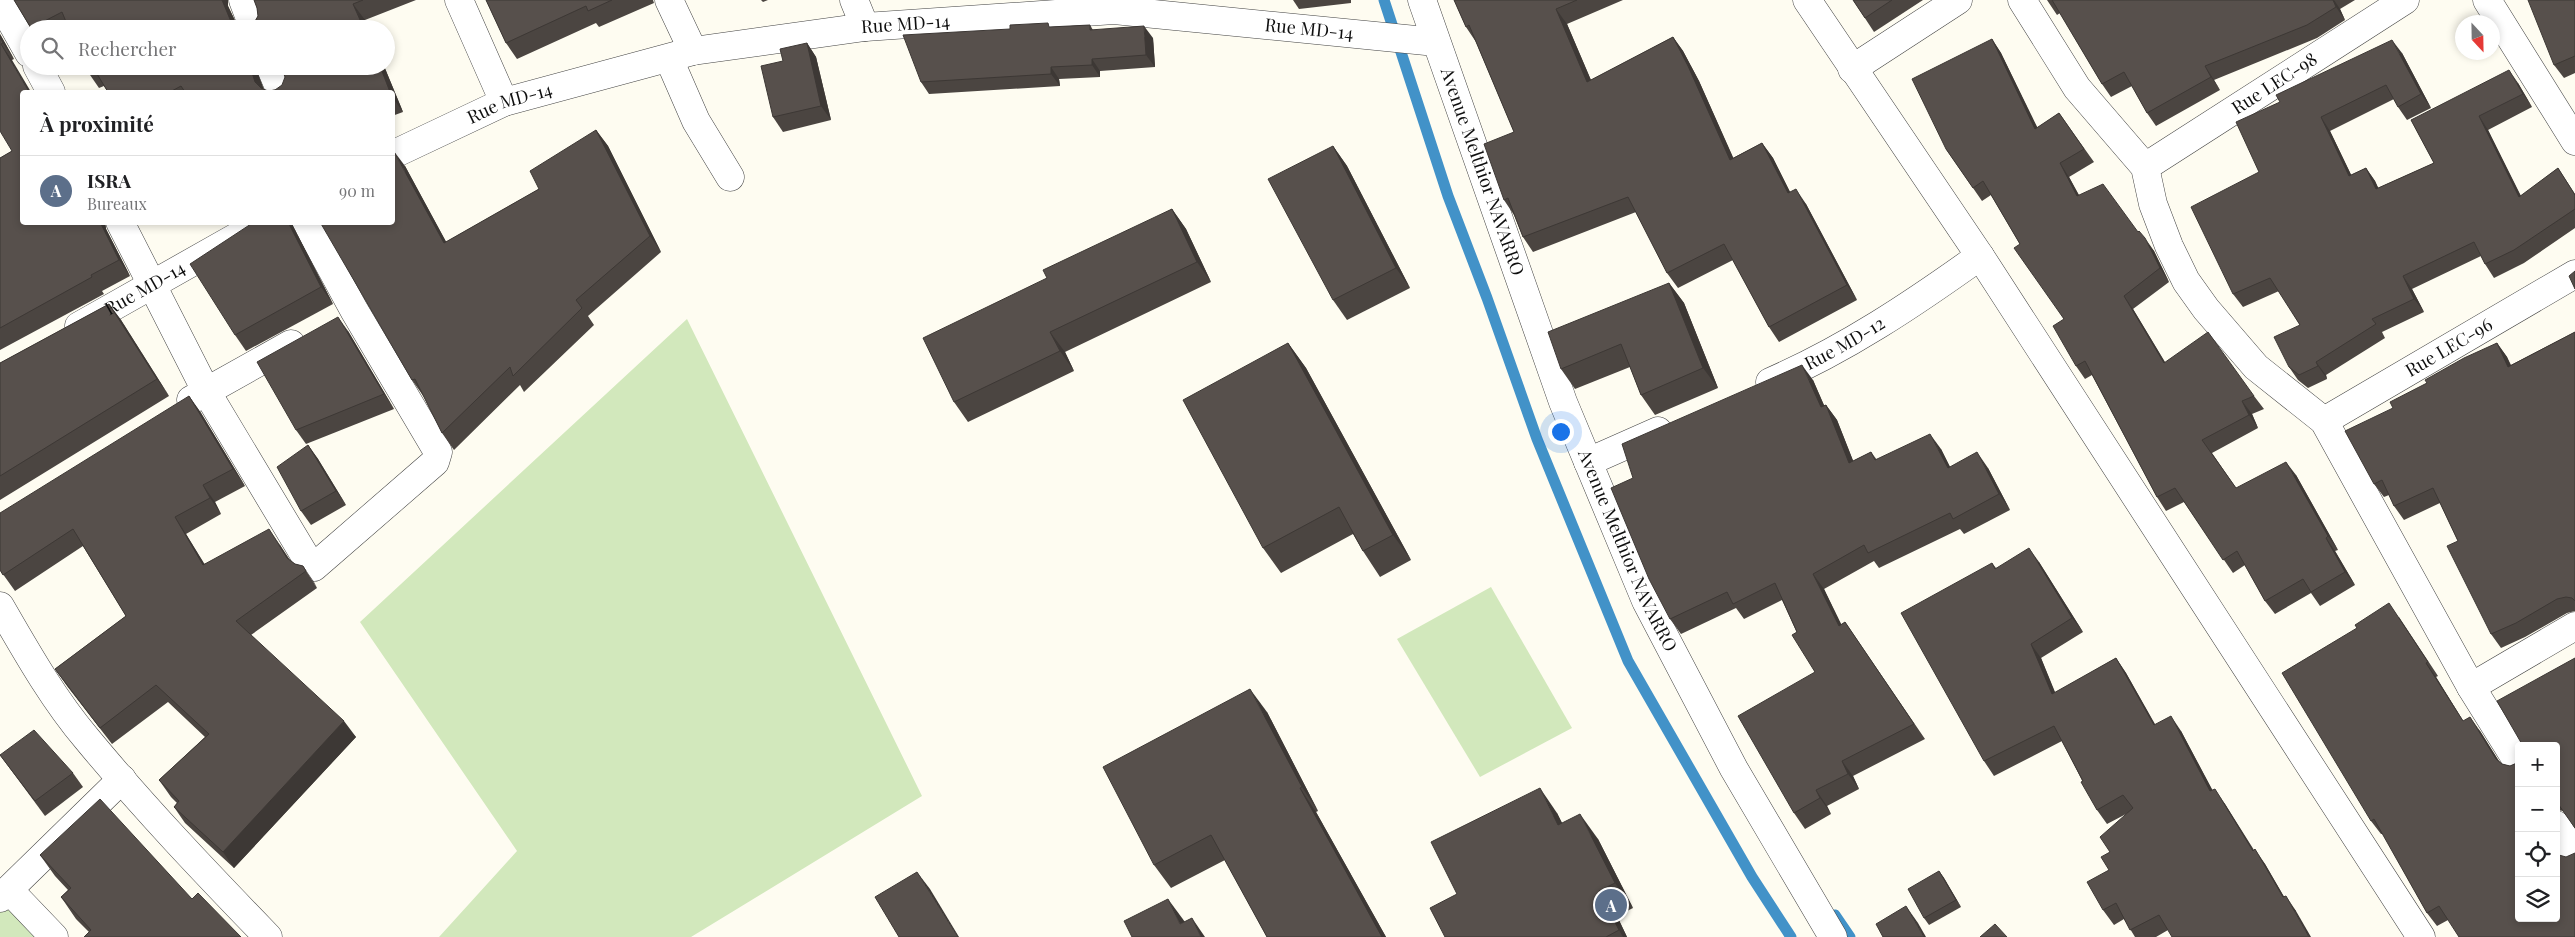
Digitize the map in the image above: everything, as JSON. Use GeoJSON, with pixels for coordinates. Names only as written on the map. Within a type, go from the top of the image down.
{"type":"FeatureCollection","features":[{"type":"Feature","properties":{"kind":"street"},"geometry":{"type":"LineString","coordinates":[[242,0],[250,20]]}},
{"type":"Feature","properties":{"kind":"street"},"geometry":{"type":"LineString","coordinates":[[459,0],[504,102]]}},
{"type":"Feature","properties":{"kind":"street"},"geometry":{"type":"LineString","coordinates":[[669,0],[696,121],[730,177]]}},
{"type":"Feature","properties":{"kind":"street"},"geometry":{"type":"LineString","coordinates":[[854,0],[865,26]]}},
{"type":"Feature","properties":{"kind":"street","name":"Avenue Melthior NAVARRO"},"geometry":{"type":"LineString","coordinates":[[1422,0],[1521,287],[1563,402],[1646,601],[1679,668],[1734,769],[1833,937]]}},
{"type":"Feature","properties":{"kind":"street"},"geometry":{"type":"LineString","coordinates":[[1807,0],[1980,256],[2421,937]]}},
{"type":"Feature","properties":{"kind":"street"},"geometry":{"type":"LineString","coordinates":[[1852,68],[1958,0]]}},
{"type":"Feature","properties":{"kind":"street"},"geometry":{"type":"LineString","coordinates":[[2022,0],[2076,88],[2144,167],[2159,221],[2186,281],[2206,309],[2256,367],[2324,422],[2471,687],[2515,758]]}},
{"type":"Feature","properties":{"kind":"street","name":"Rue LEC-98"},"geometry":{"type":"LineString","coordinates":[[2144,167],[2405,0]]}},
{"type":"Feature","properties":{"kind":"street"},"geometry":{"type":"LineString","coordinates":[[2487,0],[2575,142]]}},
{"type":"Feature","properties":{"kind":"street"},"geometry":{"type":"LineString","coordinates":[[0,2],[20,37]]}},
{"type":"Feature","properties":{"kind":"street","name":"Rue MD-14"},"geometry":{"type":"LineString","coordinates":[[395,154],[504,102],[681,55],[865,26],[1112,5],[1436,42]]}},
{"type":"Feature","properties":{"kind":"street"},"geometry":{"type":"LineString","coordinates":[[42,75],[51,90]]}},
{"type":"Feature","properties":{"kind":"street"},"geometry":{"type":"LineString","coordinates":[[274,75],[280,90]]}},
{"type":"Feature","properties":{"kind":"street"},"geometry":{"type":"LineString","coordinates":[[122,225],[206,391],[314,567],[435,462],[438,452],[345,315],[307,225]]}},
{"type":"Feature","properties":{"kind":"street","name":"Rue MD-14"},"geometry":{"type":"LineString","coordinates":[[60,336],[153,286],[258,225]]}},
{"type":"Feature","properties":{"kind":"street","name":"Rue MD-12"},"geometry":{"type":"LineString","coordinates":[[1744,394],[1798,370],[1854,340],[1912,305],[1980,256]]}},
{"type":"Feature","properties":{"kind":"street","name":"Rue LEC-96"},"geometry":{"type":"LineString","coordinates":[[2324,422],[2575,274]]}},
{"type":"Feature","properties":{"kind":"street"},"geometry":{"type":"LineString","coordinates":[[173,412],[206,391],[310,334]]}},
{"type":"Feature","properties":{"kind":"street"},"geometry":{"type":"LineString","coordinates":[[1588,462],[1679,422]]}},
{"type":"Feature","properties":{"kind":"street"},"geometry":{"type":"LineString","coordinates":[[0,606],[32,662],[86,738],[195,861],[268,937]]}},
{"type":"Feature","properties":{"kind":"street"},"geometry":{"type":"LineString","coordinates":[[2471,687],[2575,626]]}},
{"type":"Feature","properties":{"kind":"street"},"geometry":{"type":"LineString","coordinates":[[54,937],[4,894],[122,779]]}},
{"type":"Feature","properties":{"kind":"street"},"geometry":{"type":"LineString","coordinates":[[2560,831],[2575,855]]}},
{"type":"Feature","properties":{"kind":"green space"},"geometry":{"type":"Polygon","coordinates":[[[687,319],[922,796],[691,937],[439,937],[517,851],[360,622],[687,319]]]}},
{"type":"Feature","properties":{"kind":"green space"},"geometry":{"type":"Polygon","coordinates":[[[1491,587],[1572,728],[1480,777],[1397,639],[1491,587]]]}},
{"type":"Feature","properties":{"kind":"green space"},"geometry":{"type":"Polygon","coordinates":[[[4,902],[36,937],[0,937],[0,906],[4,902]]]}},
{"type":"Feature","properties":{"kind":"building"},"geometry":{"type":"Polygon","coordinates":[[[14,0],[222,0],[230,20],[65,20],[62,12],[46,20],[26,20],[14,0]]]}},
{"type":"Feature","properties":{"kind":"building"},"geometry":{"type":"Polygon","coordinates":[[[254,0],[363,0],[353,4],[360,20],[256,20],[258,16],[254,0]]]}},
{"type":"Feature","properties":{"kind":"building"},"geometry":{"type":"Polygon","coordinates":[[[486,0],[612,0],[588,11],[586,6],[506,43],[486,0]]]}},
{"type":"Feature","properties":{"kind":"building"},"geometry":{"type":"Polygon","coordinates":[[[1454,0],[1577,0],[1556,9],[1587,82],[1673,37],[1730,160],[1762,143],[1788,193],[1796,189],[1847,285],[1769,327],[1724,244],[1667,273],[1628,197],[1523,237],[1508,198],[1504,200],[1484,144],[1514,132],[1469,25],[1466,27],[1454,0]]]}},
{"type":"Feature","properties":{"kind":"building"},"geometry":{"type":"Polygon","coordinates":[[[1853,0],[1892,0],[1865,18],[1853,0]]]}},
{"type":"Feature","properties":{"kind":"building"},"geometry":{"type":"Polygon","coordinates":[[[2052,0],[2333,0],[2336,7],[2307,25],[2205,66],[2211,77],[2147,113],[2124,72],[2102,84],[2052,0]]]}},
{"type":"Feature","properties":{"kind":"building"},"geometry":{"type":"Polygon","coordinates":[[[2528,0],[2575,0],[2575,56],[2554,65],[2528,0]]]}},
{"type":"Feature","properties":{"kind":"building"},"geometry":{"type":"Polygon","coordinates":[[[1048,23],[1049,27],[1090,25],[1090,30],[1144,26],[1146,55],[1092,59],[1092,65],[1051,67],[1051,74],[921,82],[903,35],[1010,29],[1010,25],[1048,23]]]}},
{"type":"Feature","properties":{"kind":"building"},"geometry":{"type":"Polygon","coordinates":[[[0,37],[3,43],[1,44],[28,90],[20,90],[20,225],[102,225],[119,260],[0,328],[0,158],[12,151],[0,131],[0,37]]]}},
{"type":"Feature","properties":{"kind":"building"},"geometry":{"type":"Polygon","coordinates":[[[1992,39],[2035,129],[2059,113],[2084,149],[2060,163],[2077,196],[2103,184],[2138,232],[2145,238],[2160,268],[2124,296],[2164,363],[2208,332],[2254,396],[2242,401],[2249,415],[2202,440],[2236,488],[2286,462],[2328,536],[2326,538],[2345,572],[2311,592],[2303,579],[2265,601],[2237,551],[2223,560],[2175,488],[2157,497],[2085,361],[2076,366],[2053,326],[2064,319],[2014,248],[2020,244],[1983,181],[1973,188],[1946,149],[1912,79],[1992,39]]]}},
{"type":"Feature","properties":{"kind":"building"},"geometry":{"type":"Polygon","coordinates":[[[2392,40],[2421,94],[2398,107],[2386,85],[2321,117],[2349,176],[2366,168],[2376,189],[2434,163],[2411,120],[2509,70],[2523,94],[2479,116],[2519,197],[2558,168],[2575,195],[2575,209],[2514,250],[2485,264],[2474,242],[2403,276],[2414,299],[2372,319],[2376,324],[2316,362],[2318,366],[2299,375],[2289,367],[2274,337],[2300,325],[2270,278],[2233,294],[2191,207],[2259,172],[2236,122],[2280,102],[2276,95],[2392,40]]]}},
{"type":"Feature","properties":{"kind":"building"},"geometry":{"type":"Polygon","coordinates":[[[807,43],[821,106],[773,117],[761,66],[783,61],[780,49],[807,43]]]}},
{"type":"Feature","properties":{"kind":"building"},"geometry":{"type":"Polygon","coordinates":[[[98,75],[253,75],[255,82],[266,90],[184,90],[181,86],[174,90],[107,90],[98,75]]]}},
{"type":"Feature","properties":{"kind":"building"},"geometry":{"type":"Polygon","coordinates":[[[284,75],[383,75],[389,90],[275,90],[282,85],[284,75]]]}},
{"type":"Feature","properties":{"kind":"building"},"geometry":{"type":"Polygon","coordinates":[[[596,130],[650,236],[576,300],[582,308],[513,376],[510,367],[442,433],[415,379],[412,380],[322,225],[395,225],[395,154],[444,243],[539,189],[530,171],[596,130]]]}},
{"type":"Feature","properties":{"kind":"building"},"geometry":{"type":"Polygon","coordinates":[[[1333,146],[1396,268],[1333,300],[1268,179],[1333,146]]]}},
{"type":"Feature","properties":{"kind":"building"},"geometry":{"type":"Polygon","coordinates":[[[1172,209],[1197,262],[1050,332],[1060,351],[954,402],[923,338],[1047,278],[1043,270],[1172,209]]]}},
{"type":"Feature","properties":{"kind":"building"},"geometry":{"type":"Polygon","coordinates":[[[249,225],[290,225],[321,287],[235,335],[190,264],[249,225]]]}},
{"type":"Feature","properties":{"kind":"building"},"geometry":{"type":"Polygon","coordinates":[[[2575,271],[2575,289],[2569,276],[2575,271]]]}},
{"type":"Feature","properties":{"kind":"building"},"geometry":{"type":"Polygon","coordinates":[[[1669,283],[1703,368],[1641,395],[1621,344],[1561,369],[1548,332],[1669,283]]]}},
{"type":"Feature","properties":{"kind":"building"},"geometry":{"type":"Polygon","coordinates":[[[109,304],[157,379],[0,476],[0,363],[109,304]]]}},
{"type":"Feature","properties":{"kind":"building"},"geometry":{"type":"Polygon","coordinates":[[[338,317],[384,394],[296,430],[257,362],[338,317]]]}},
{"type":"Feature","properties":{"kind":"building"},"geometry":{"type":"Polygon","coordinates":[[[2575,332],[2575,601],[2572,598],[2566,597],[2557,599],[2516,623],[2491,634],[2447,546],[2458,541],[2433,488],[2394,506],[2382,480],[2374,484],[2345,431],[2393,408],[2390,402],[2427,383],[2425,380],[2464,358],[2497,343],[2508,367],[2575,332]]]}},
{"type":"Feature","properties":{"kind":"building"},"geometry":{"type":"Polygon","coordinates":[[[1288,343],[1393,535],[1363,551],[1339,507],[1263,548],[1183,400],[1288,343]]]}},
{"type":"Feature","properties":{"kind":"building"},"geometry":{"type":"Polygon","coordinates":[[[1802,365],[1821,407],[1826,405],[1849,463],[1871,452],[1875,460],[1930,434],[1948,468],[1977,452],[1999,494],[1953,519],[1950,513],[1868,553],[1864,545],[1813,574],[1839,626],[1845,622],[1914,724],[1842,761],[1848,774],[1816,790],[1820,798],[1794,813],[1738,716],[1815,672],[1792,635],[1797,632],[1775,583],[1733,604],[1727,592],[1670,619],[1649,579],[1611,488],[1633,478],[1622,444],[1802,365]]]}},
{"type":"Feature","properties":{"kind":"building"},"geometry":{"type":"Polygon","coordinates":[[[189,396],[233,469],[203,485],[210,498],[175,517],[203,565],[269,529],[287,558],[295,564],[303,566],[306,571],[236,621],[344,721],[223,852],[174,807],[179,801],[159,780],[209,734],[156,685],[100,728],[55,669],[126,616],[73,529],[3,575],[0,570],[0,513],[189,396]]]}},
{"type":"Feature","properties":{"kind":"building"},"geometry":{"type":"Polygon","coordinates":[[[308,445],[336,491],[301,511],[277,467],[308,445]]]}},
{"type":"Feature","properties":{"kind":"building"},"geometry":{"type":"Polygon","coordinates":[[[2029,548],[2072,618],[2031,644],[2052,694],[2116,658],[2154,725],[2171,716],[2210,791],[2215,789],[2253,851],[2255,849],[2283,897],[2286,896],[2309,937],[2172,937],[2159,915],[2130,930],[2116,903],[2103,910],[2087,882],[2109,870],[2101,857],[2110,852],[2100,837],[2133,808],[2123,795],[2097,810],[2054,726],[1984,761],[1901,613],[1992,563],[1995,569],[2029,548]]]}},
{"type":"Feature","properties":{"kind":"building"},"geometry":{"type":"Polygon","coordinates":[[[2389,603],[2428,662],[2426,663],[2463,721],[2470,717],[2496,759],[2502,764],[2510,766],[2515,764],[2515,922],[2560,922],[2560,855],[2566,857],[2575,853],[2575,937],[2459,937],[2439,906],[2427,913],[2374,819],[2371,821],[2282,673],[2357,628],[2355,625],[2389,603]]]}},
{"type":"Feature","properties":{"kind":"building"},"geometry":{"type":"Polygon","coordinates":[[[2575,658],[2575,828],[2560,807],[2560,742],[2521,742],[2497,701],[2575,658]]]}},
{"type":"Feature","properties":{"kind":"building"},"geometry":{"type":"Polygon","coordinates":[[[1250,689],[1302,787],[1300,788],[1382,937],[1267,937],[1211,835],[1154,865],[1103,767],[1250,689]]]}},
{"type":"Feature","properties":{"kind":"building"},"geometry":{"type":"Polygon","coordinates":[[[34,730],[73,773],[35,801],[0,755],[34,730]]]}},
{"type":"Feature","properties":{"kind":"building"},"geometry":{"type":"Polygon","coordinates":[[[1540,788],[1558,825],[1580,814],[1615,883],[1599,891],[1619,930],[1606,937],[1445,937],[1430,908],[1457,894],[1431,842],[1540,788]]]}},
{"type":"Feature","properties":{"kind":"building"},"geometry":{"type":"Polygon","coordinates":[[[100,799],[192,899],[198,893],[241,937],[84,937],[91,930],[61,897],[71,888],[40,855],[100,799]]]}},
{"type":"Feature","properties":{"kind":"building"},"geometry":{"type":"Polygon","coordinates":[[[1939,871],[1956,900],[1924,918],[1908,889],[1939,871]]]}},
{"type":"Feature","properties":{"kind":"building"},"geometry":{"type":"Polygon","coordinates":[[[917,872],[958,937],[899,937],[875,897],[917,872]]]}},
{"type":"Feature","properties":{"kind":"building"},"geometry":{"type":"Polygon","coordinates":[[[1168,899],[1180,924],[1192,918],[1201,937],[1132,937],[1124,921],[1168,899]]]}},
{"type":"Feature","properties":{"kind":"building"},"geometry":{"type":"Polygon","coordinates":[[[1906,906],[1924,937],[1883,937],[1876,924],[1906,906]]]}},
{"type":"Feature","properties":{"kind":"building"},"geometry":{"type":"Polygon","coordinates":[[[1995,924],[2007,937],[1980,937],[1995,924]]]}},
{"type":"Feature","properties":{"kind":"waterway"},"geometry":{"type":"LineString","coordinates":[[1384,0],[1448,196],[1487,298],[1537,439],[1628,661],[1752,877],[1791,937]]}},
{"type":"Feature","properties":{"kind":"waterway"},"geometry":{"type":"LineString","coordinates":[[1835,915],[1850,937]]}},
{"type":"Feature","properties":{"kind":"place","name":"ISRA"},"geometry":{"type":"Point","coordinates":[1611,905]}}]}
